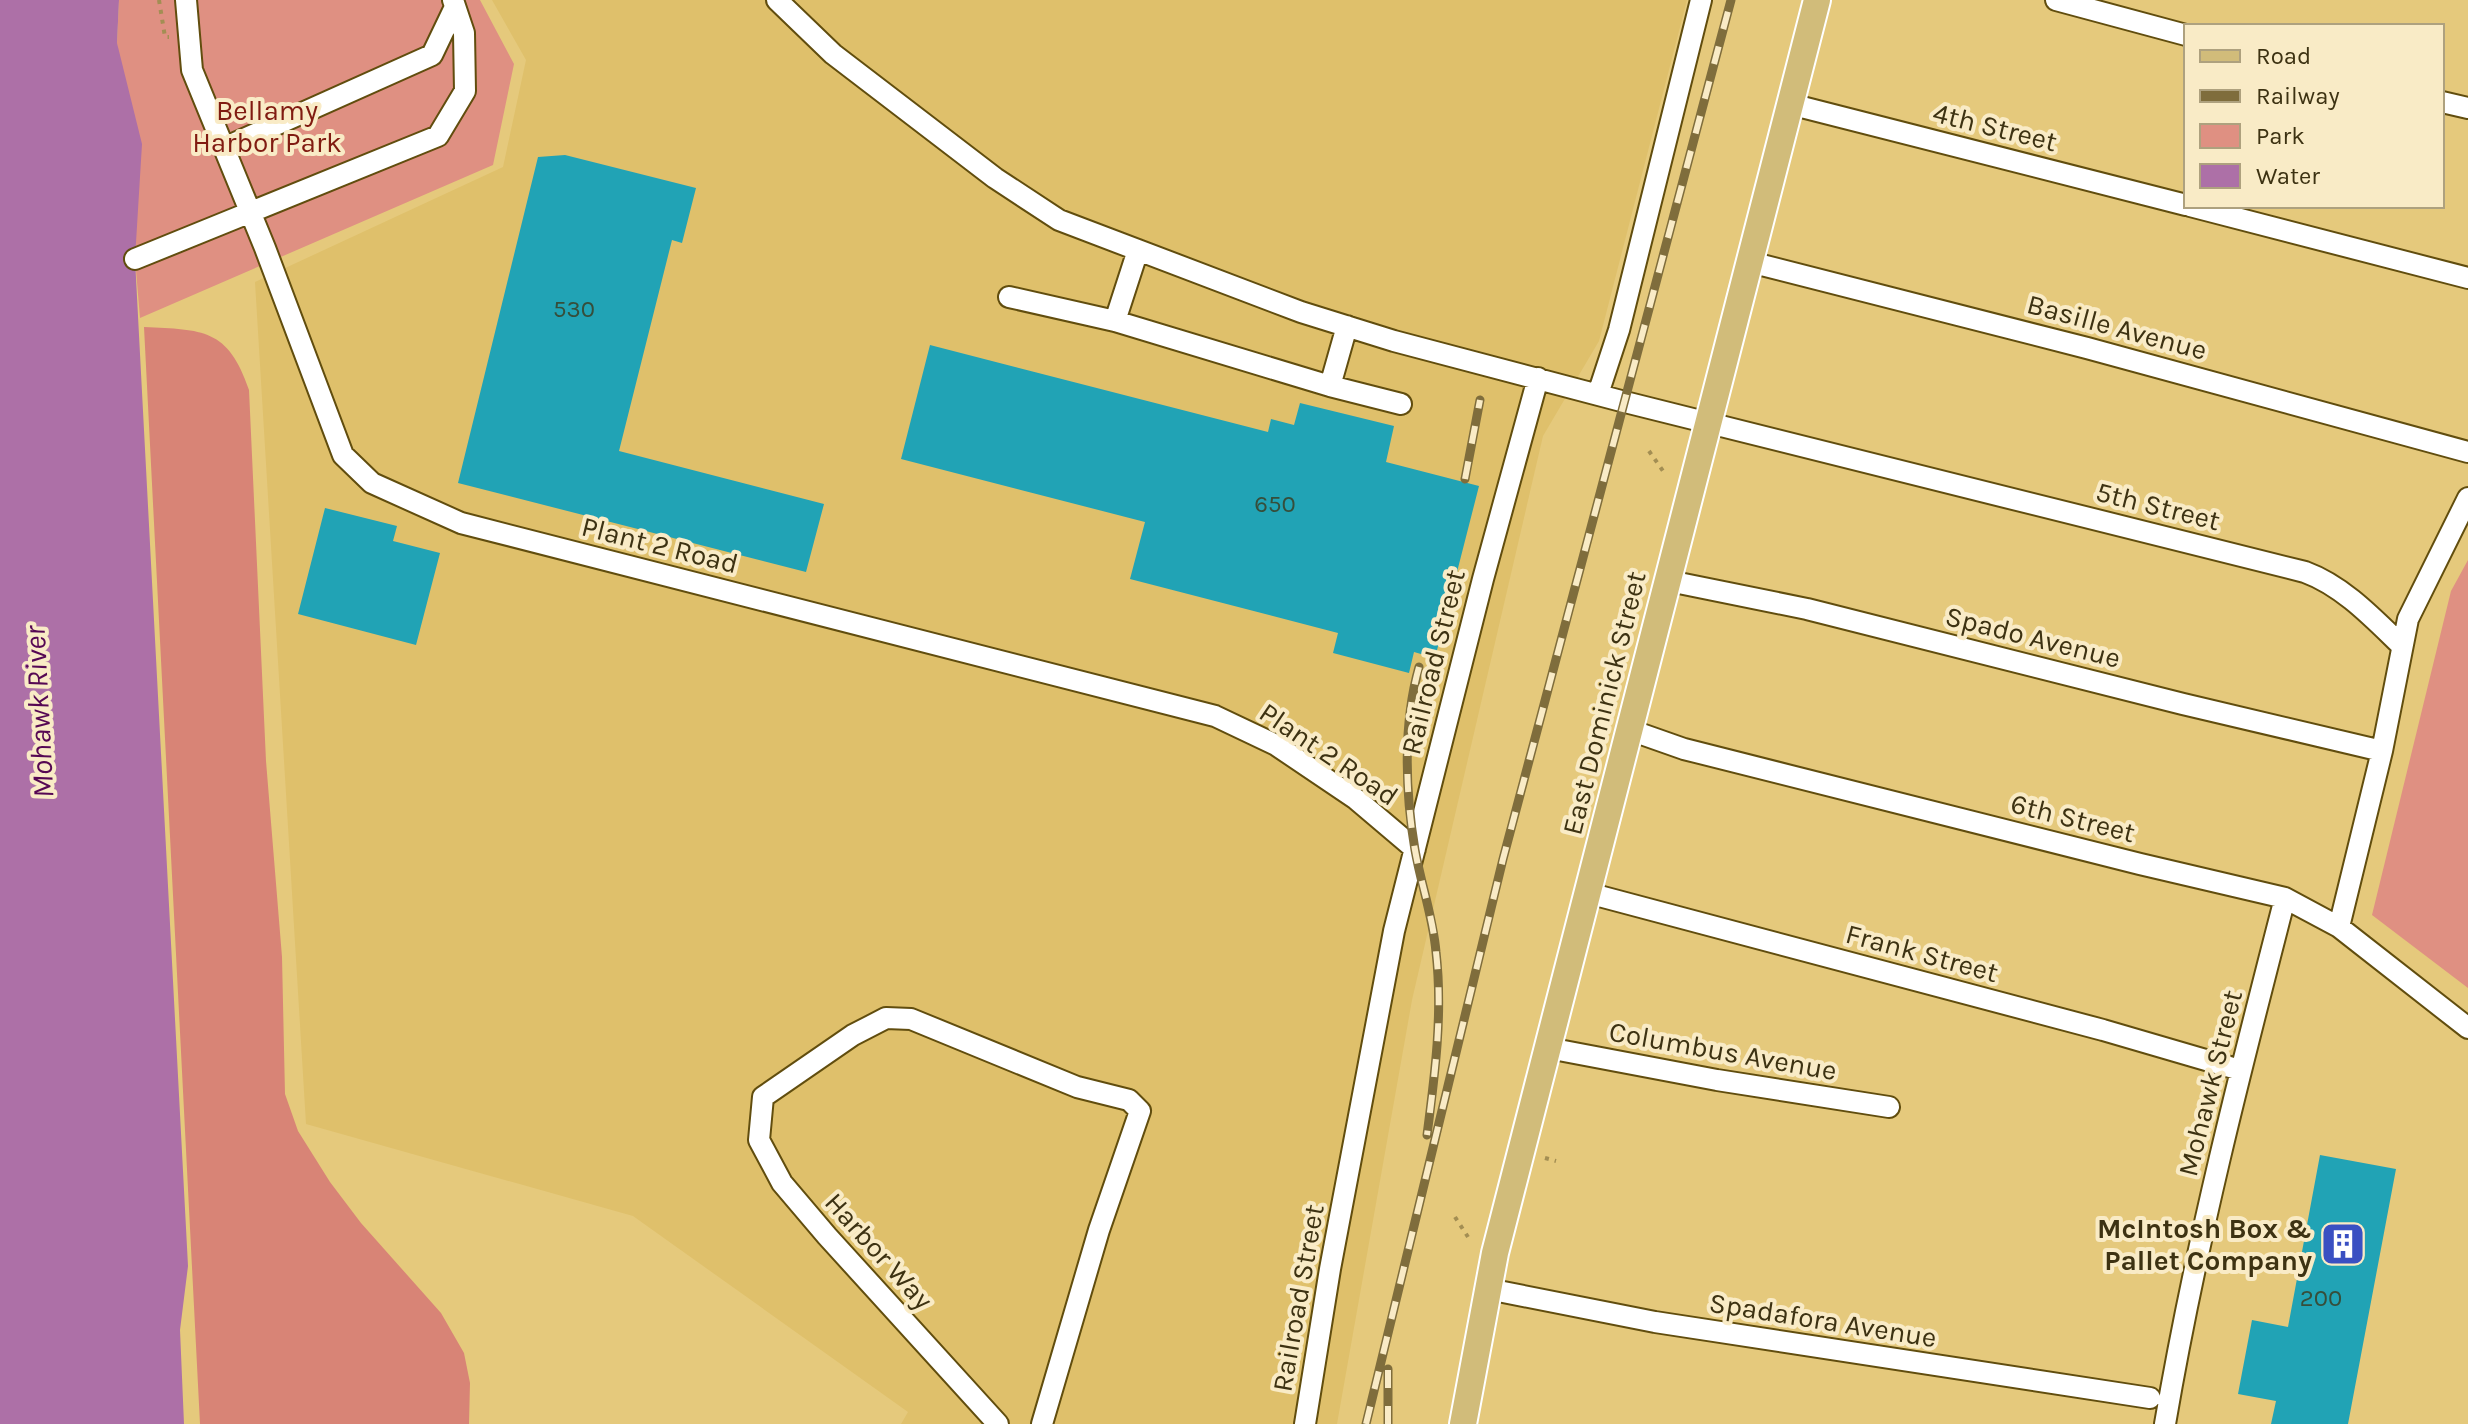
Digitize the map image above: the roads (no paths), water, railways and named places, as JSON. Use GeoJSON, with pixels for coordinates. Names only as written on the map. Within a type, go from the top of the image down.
{"type":"FeatureCollection","features":[{"type":"Feature","properties":{"kind":"main road","name":"East Dominick Street"},"geometry":{"type":"LineString","coordinates":[[1463,1424],[1488,1289],[1817,0]]}},
{"type":"Feature","properties":{"kind":"street","name":"Plant 2 Road"},"geometry":{"type":"LineString","coordinates":[[186,0],[192,70],[250,211],[343,455],[372,483],[461,523],[1215,716],[1276,745],[1356,799],[1415,849]]}},
{"type":"Feature","properties":{"kind":"street"},"geometry":{"type":"LineString","coordinates":[[777,0],[833,54],[995,178],[1059,220],[1301,312],[1394,341],[1598,394],[1619,330],[1701,0]]}},
{"type":"Feature","properties":{"kind":"street"},"geometry":{"type":"LineString","coordinates":[[2056,0],[2184,34]]}},
{"type":"Feature","properties":{"kind":"street"},"geometry":{"type":"LineString","coordinates":[[224,148],[432,55],[454,3]]}},
{"type":"Feature","properties":{"kind":"street"},"geometry":{"type":"LineString","coordinates":[[135,259],[438,136],[465,91],[464,33],[454,3]]}},
{"type":"Feature","properties":{"kind":"street"},"geometry":{"type":"LineString","coordinates":[[2444,102],[2468,108]]}},
{"type":"Feature","properties":{"kind":"street","name":"4th Street"},"geometry":{"type":"LineString","coordinates":[[1790,104],[2184,204]]}},
{"type":"Feature","properties":{"kind":"street","name":"4th Street"},"geometry":{"type":"LineString","coordinates":[[2200,208],[2468,278]]}},
{"type":"Feature","properties":{"kind":"street"},"geometry":{"type":"LineString","coordinates":[[1115,321],[1138,250]]}},
{"type":"Feature","properties":{"kind":"street","name":"Basille Avenue"},"geometry":{"type":"LineString","coordinates":[[1750,262],[2102,352],[2468,452]]}},
{"type":"Feature","properties":{"kind":"street"},"geometry":{"type":"LineString","coordinates":[[1009,297],[1115,321],[1330,386],[1401,404]]}},
{"type":"Feature","properties":{"kind":"street"},"geometry":{"type":"LineString","coordinates":[[1330,386],[1347,326]]}},
{"type":"Feature","properties":{"kind":"street","name":"Railroad Street"},"geometry":{"type":"LineString","coordinates":[[1305,1424],[1330,1269],[1394,931],[1483,579],[1538,378]]}},
{"type":"Feature","properties":{"kind":"street","name":"5th Street"},"geometry":{"type":"LineString","coordinates":[[1598,394],[2305,572],[2322,578],[2364,610],[2402,646]]}},
{"type":"Feature","properties":{"kind":"street"},"geometry":{"type":"LineString","coordinates":[[2339,927],[2382,751],[2408,619],[2468,498]]}},
{"type":"Feature","properties":{"kind":"street","name":"Spado Avenue"},"geometry":{"type":"LineString","coordinates":[[1669,581],[1807,609],[2382,751]]}},
{"type":"Feature","properties":{"kind":"street","name":"6th Street"},"geometry":{"type":"LineString","coordinates":[[1630,730],[1684,749],[2285,898],[2339,927],[2468,1028]]}},
{"type":"Feature","properties":{"kind":"street","name":"Frank Street"},"geometry":{"type":"LineString","coordinates":[[1588,893],[2103,1030],[2240,1070]]}},
{"type":"Feature","properties":{"kind":"street","name":"Mohawk Street"},"geometry":{"type":"LineString","coordinates":[[2165,1424],[2178,1346],[2240,1070],[2285,898]]}},
{"type":"Feature","properties":{"kind":"street","name":"Harbor Way"},"geometry":{"type":"LineString","coordinates":[[998,1424],[782,1183],[759,1140],[763,1097],[853,1035],[886,1018],[911,1019],[1077,1087],[1129,1100],[1140,1111],[1099,1230],[1042,1424]]}},
{"type":"Feature","properties":{"kind":"street","name":"Columbus Avenue"},"geometry":{"type":"LineString","coordinates":[[1548,1048],[1717,1080],[1889,1107]]}},
{"type":"Feature","properties":{"kind":"street","name":"Spadafora Avenue"},"geometry":{"type":"LineString","coordinates":[[1488,1289],[1655,1322],[2150,1398]]}},
{"type":"Feature","properties":{"kind":"water","name":"Mohawk River"},"geometry":{"type":"Polygon","coordinates":[[[0,0],[119,0],[117,43],[142,144],[135,259],[188,1266],[180,1330],[184,1424],[0,1424],[0,0]]]}},
{"type":"Feature","properties":{"kind":"railway"},"geometry":{"type":"LineString","coordinates":[[1366,1424],[1503,859],[1731,0]]}},
{"type":"Feature","properties":{"kind":"railway"},"geometry":{"type":"LineString","coordinates":[[1465,479],[1480,400]]}},
{"type":"Feature","properties":{"kind":"railway"},"geometry":{"type":"LineString","coordinates":[[1419,667],[1408,734],[1409,805],[1415,850],[1430,913],[1439,998],[1427,1135]]}},
{"type":"Feature","properties":{"kind":"railway"},"geometry":{"type":"LineString","coordinates":[[1388,1369],[1388,1424]]}},
{"type":"Feature","properties":{"kind":"place","name":"McIntosh Box & Pallet Company"},"geometry":{"type":"Point","coordinates":[2343,1244]}},
{"type":"Feature","properties":{"kind":"park label","name":"Bellamy Harbor Park"},"geometry":{"type":"Point","coordinates":[267,126]}}]}
